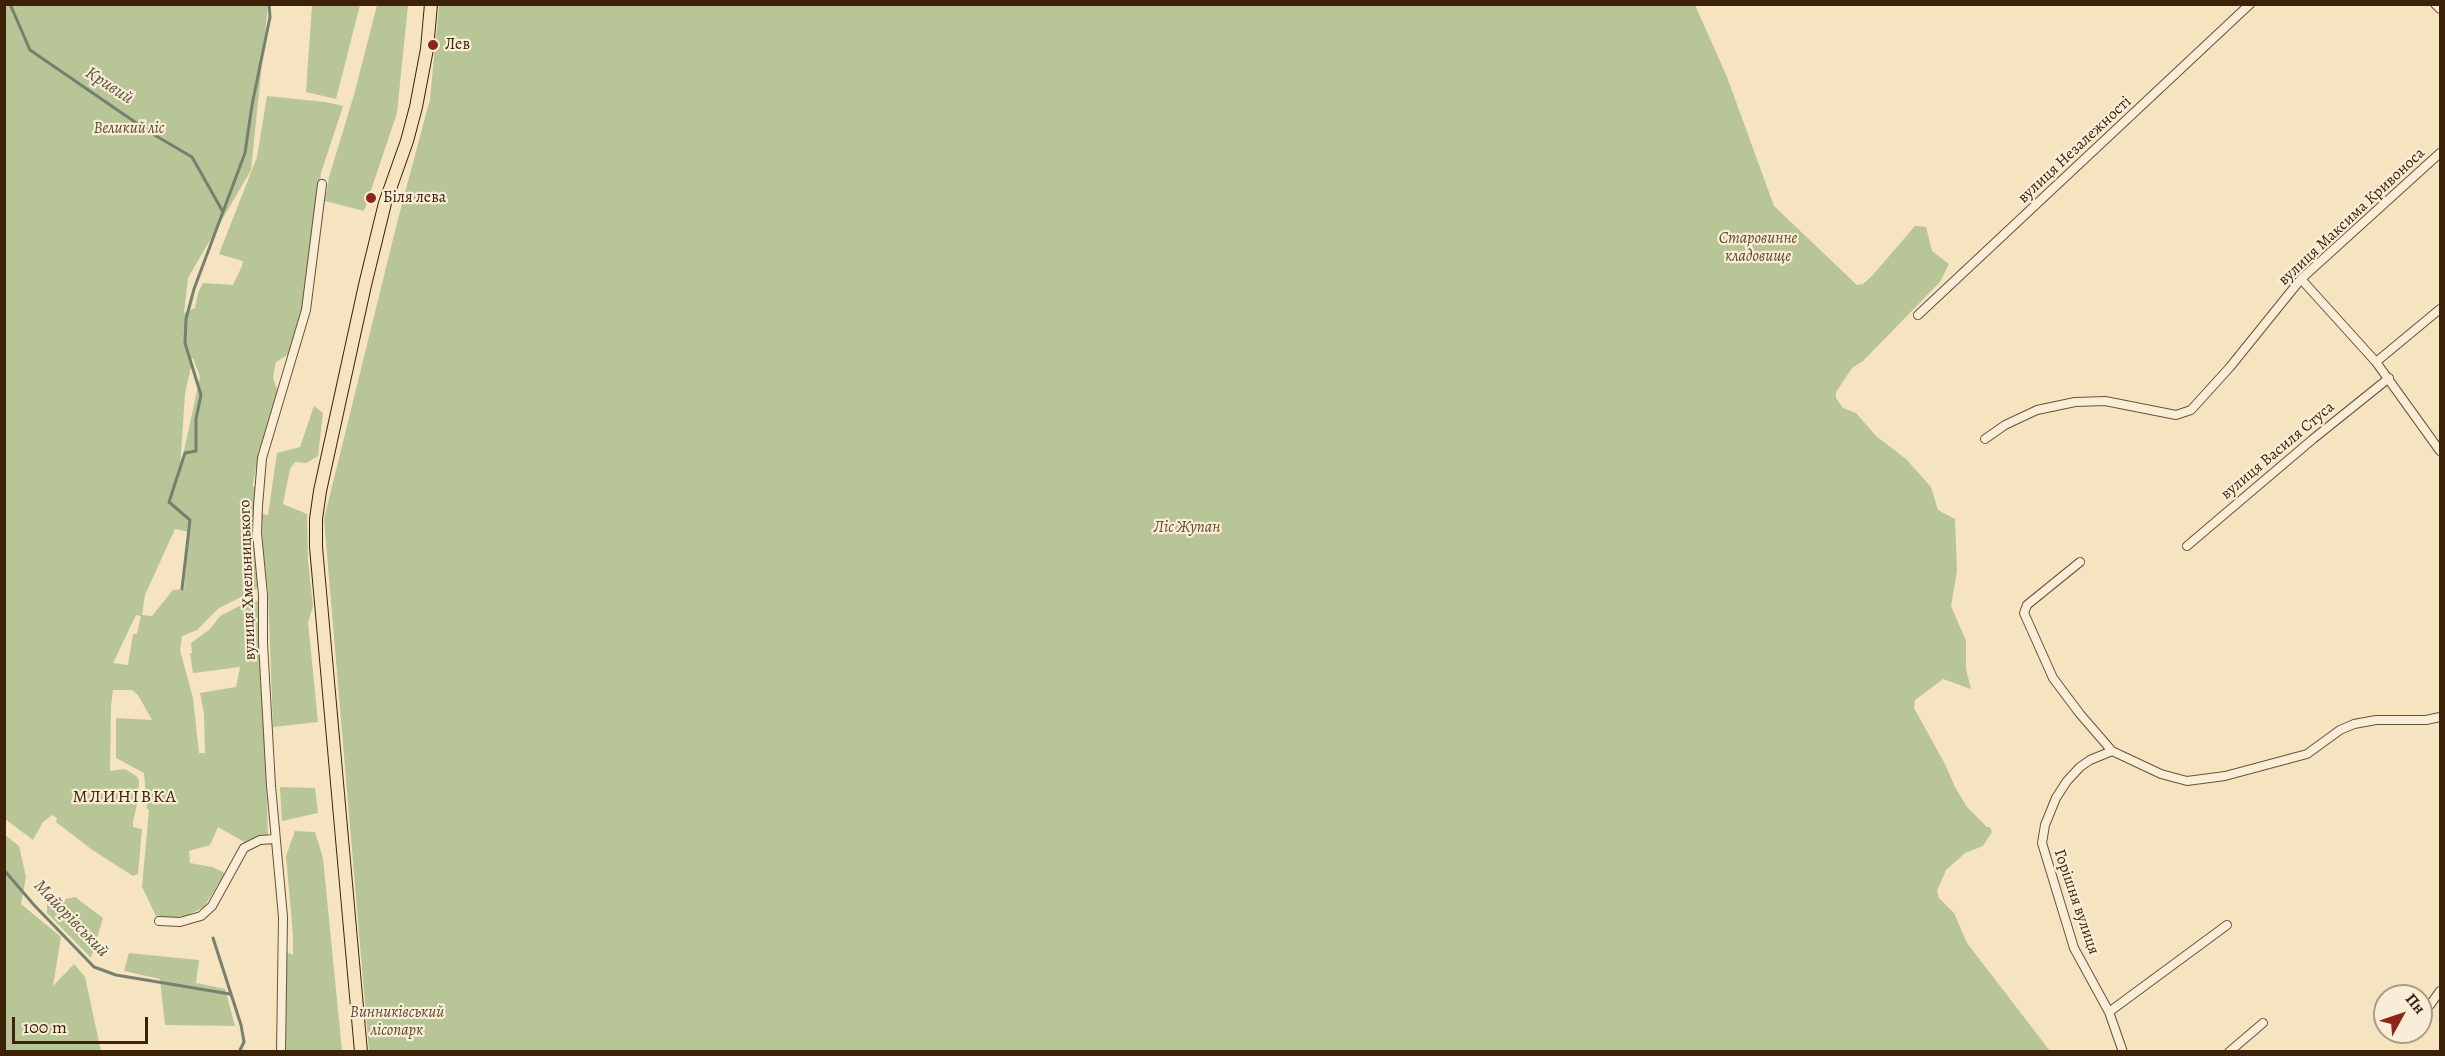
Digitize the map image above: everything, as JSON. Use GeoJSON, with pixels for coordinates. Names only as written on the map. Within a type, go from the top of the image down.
{"type":"FeatureCollection","features":[{"type":"Feature","properties":{"kind":"main road"},"geometry":{"type":"LineString","coordinates":[[361,1052],[316,547],[316,519],[320,491],[365,285],[385,203],[407,141],[416,107],[427,49],[431,4]]}},
{"type":"Feature","properties":{"kind":"street","name":"вулиця Незалежності"},"geometry":{"type":"LineString","coordinates":[[1918,315],[2250,4]]}},
{"type":"Feature","properties":{"kind":"street"},"geometry":{"type":"LineString","coordinates":[[2435,4],[2440,9]]}},
{"type":"Feature","properties":{"kind":"street","name":"вулиця Максима Кривоноса"},"geometry":{"type":"LineString","coordinates":[[1985,439],[2005,425],[2037,410],[2074,402],[2105,401],[2144,408],[2162,414],[2183,414],[2191,410],[2230,367],[2301,279],[2440,153]]}},
{"type":"Feature","properties":{"kind":"street","name":"вулиця Хмельницького"},"geometry":{"type":"LineString","coordinates":[[281,1052],[282,917],[263,643],[263,595],[257,533],[260,475],[265,447],[306,310],[322,184]]}},
{"type":"Feature","properties":{"kind":"street"},"geometry":{"type":"LineString","coordinates":[[2301,279],[2389,378],[2440,451]]}},
{"type":"Feature","properties":{"kind":"street"},"geometry":{"type":"LineString","coordinates":[[2376,362],[2440,309]]}},
{"type":"Feature","properties":{"kind":"street","name":"вулиця Василя Стуса"},"geometry":{"type":"LineString","coordinates":[[2187,546],[2305,445],[2389,378]]}},
{"type":"Feature","properties":{"kind":"street"},"geometry":{"type":"LineString","coordinates":[[2080,562],[2027,605],[2024,613],[2053,678],[2112,751],[2161,774],[2187,781],[2225,776],[2307,754],[2340,730],[2354,724],[2376,720],[2426,720],[2440,717]]}},
{"type":"Feature","properties":{"kind":"street","name":"Горішня вулиця"},"geometry":{"type":"LineString","coordinates":[[2112,751],[2090,760],[2067,782],[2056,798],[2045,825],[2042,843],[2074,948],[2109,1012],[2123,1052]]}},
{"type":"Feature","properties":{"kind":"street"},"geometry":{"type":"LineString","coordinates":[[159,921],[187,921],[208,910],[244,848],[260,840],[275,839]]}},
{"type":"Feature","properties":{"kind":"street"},"geometry":{"type":"LineString","coordinates":[[2109,1012],[2227,925]]}},
{"type":"Feature","properties":{"kind":"street"},"geometry":{"type":"LineString","coordinates":[[2229,1052],[2263,1023]]}},
{"type":"Feature","properties":{"kind":"green space","name":"Великий ліс"},"geometry":{"type":"Polygon","coordinates":[[[5,5],[268,5],[251,170],[188,278],[184,313],[195,308],[203,283],[233,285],[242,266],[243,261],[219,254],[257,157],[267,96],[343,106],[321,173],[310,271],[299,327],[289,354],[276,362],[273,377],[278,393],[259,451],[253,484],[253,487],[258,487],[259,584],[255,590],[219,608],[197,630],[182,636],[180,650],[193,698],[199,753],[205,753],[204,714],[200,693],[236,687],[240,667],[193,673],[191,643],[210,629],[220,616],[247,602],[260,601],[268,837],[246,843],[218,827],[210,845],[189,851],[190,863],[212,867],[225,873],[204,907],[186,916],[168,918],[156,916],[142,887],[149,810],[147,809],[144,773],[116,758],[116,718],[152,720],[138,695],[132,690],[113,690],[110,771],[125,769],[139,780],[138,800],[133,822],[133,827],[142,829],[138,874],[133,876],[91,849],[56,822],[57,818],[52,815],[43,822],[33,840],[5,819],[5,5]],[[193,358],[188,360],[192,362],[185,394],[180,469],[200,377],[193,358]],[[175,529],[145,595],[142,615],[152,616],[173,590],[184,589],[189,532],[175,529]],[[136,615],[113,663],[128,665],[133,634],[137,634],[141,616],[136,615]]]}},
{"type":"Feature","properties":{"kind":"green space"},"geometry":{"type":"Polygon","coordinates":[[[312,5],[360,5],[336,99],[306,92],[312,5]]]}},
{"type":"Feature","properties":{"kind":"green space"},"geometry":{"type":"Polygon","coordinates":[[[377,5],[408,5],[397,113],[364,211],[325,201],[329,177],[354,95],[377,5]]]}},
{"type":"Feature","properties":{"kind":"green space","name":"Ліс Жупан"},"geometry":{"type":"Polygon","coordinates":[[[439,5],[1695,5],[1727,77],[1774,206],[1857,285],[1863,284],[1872,276],[1915,226],[1926,227],[1932,251],[1949,264],[1940,282],[1863,361],[1852,368],[1836,392],[1836,398],[1843,408],[1856,413],[1876,436],[1906,459],[1931,487],[1938,510],[1955,519],[1957,571],[1951,606],[1966,641],[1966,669],[1971,689],[1943,679],[1915,700],[1914,708],[1967,807],[1987,827],[1990,827],[1992,832],[1983,846],[1965,853],[1946,870],[1937,891],[1939,898],[1954,913],[1967,943],[2050,1051],[369,1051],[324,519],[430,99],[439,5]]]}},
{"type":"Feature","properties":{"kind":"green space"},"geometry":{"type":"Polygon","coordinates":[[[314,406],[323,413],[318,456],[306,463],[295,462],[290,469],[283,504],[307,514],[308,561],[313,606],[308,622],[318,722],[273,727],[268,591],[263,555],[262,514],[268,515],[277,453],[300,447],[314,406]]]}},
{"type":"Feature","properties":{"kind":"green space"},"geometry":{"type":"Polygon","coordinates":[[[280,787],[315,788],[318,813],[282,821],[280,787]]]}},
{"type":"Feature","properties":{"kind":"green space"},"geometry":{"type":"Polygon","coordinates":[[[295,831],[315,832],[323,858],[342,1051],[286,1051],[285,1022],[283,1022],[287,952],[293,955],[293,935],[286,856],[295,831]]]}},
{"type":"Feature","properties":{"kind":"green space"},"geometry":{"type":"Polygon","coordinates":[[[5,835],[19,846],[26,877],[21,904],[61,937],[53,986],[74,964],[85,977],[101,1051],[5,1051],[5,835]]]}},
{"type":"Feature","properties":{"kind":"green space"},"geometry":{"type":"Polygon","coordinates":[[[75,897],[103,918],[91,958],[47,913],[47,905],[52,902],[75,897]]]}},
{"type":"Feature","properties":{"kind":"green space"},"geometry":{"type":"Polygon","coordinates":[[[129,953],[199,960],[196,983],[225,989],[235,1026],[165,1025],[160,979],[124,971],[129,953]]]}},
{"type":"Feature","properties":{"kind":"waterway","name":"Кривий"},"geometry":{"type":"LineString","coordinates":[[10,4],[30,50],[151,133],[192,157],[223,212]]}},
{"type":"Feature","properties":{"kind":"waterway"},"geometry":{"type":"LineString","coordinates":[[182,589],[190,520],[169,502],[185,453],[196,451],[196,419],[201,395],[185,343],[186,319],[194,289],[245,153],[270,17],[269,4]]}},
{"type":"Feature","properties":{"kind":"waterway","name":"Майорівський"},"geometry":{"type":"LineString","coordinates":[[4,870],[34,905],[94,967],[116,975],[230,994]]}},
{"type":"Feature","properties":{"kind":"waterway","name":"Майорівський"},"geometry":{"type":"LineString","coordinates":[[213,938],[241,1025],[244,1042],[239,1052]]}},
{"type":"Feature","properties":{"kind":"place","name":"Лев"},"geometry":{"type":"Point","coordinates":[433,45]}},
{"type":"Feature","properties":{"kind":"place","name":"Бiля лева"},"geometry":{"type":"Point","coordinates":[371,198]}},
{"type":"Feature","properties":{"kind":"district","name":"МЛИНІВКА"},"geometry":{"type":"Point","coordinates":[125,798]}},
{"type":"Feature","properties":{"kind":"park label","name":"Старовинне кладовище"},"geometry":{"type":"Point","coordinates":[1758,248]}},
{"type":"Feature","properties":{"kind":"park label","name":"Винниківський лісопарк"},"geometry":{"type":"Point","coordinates":[397,1022]}}]}
